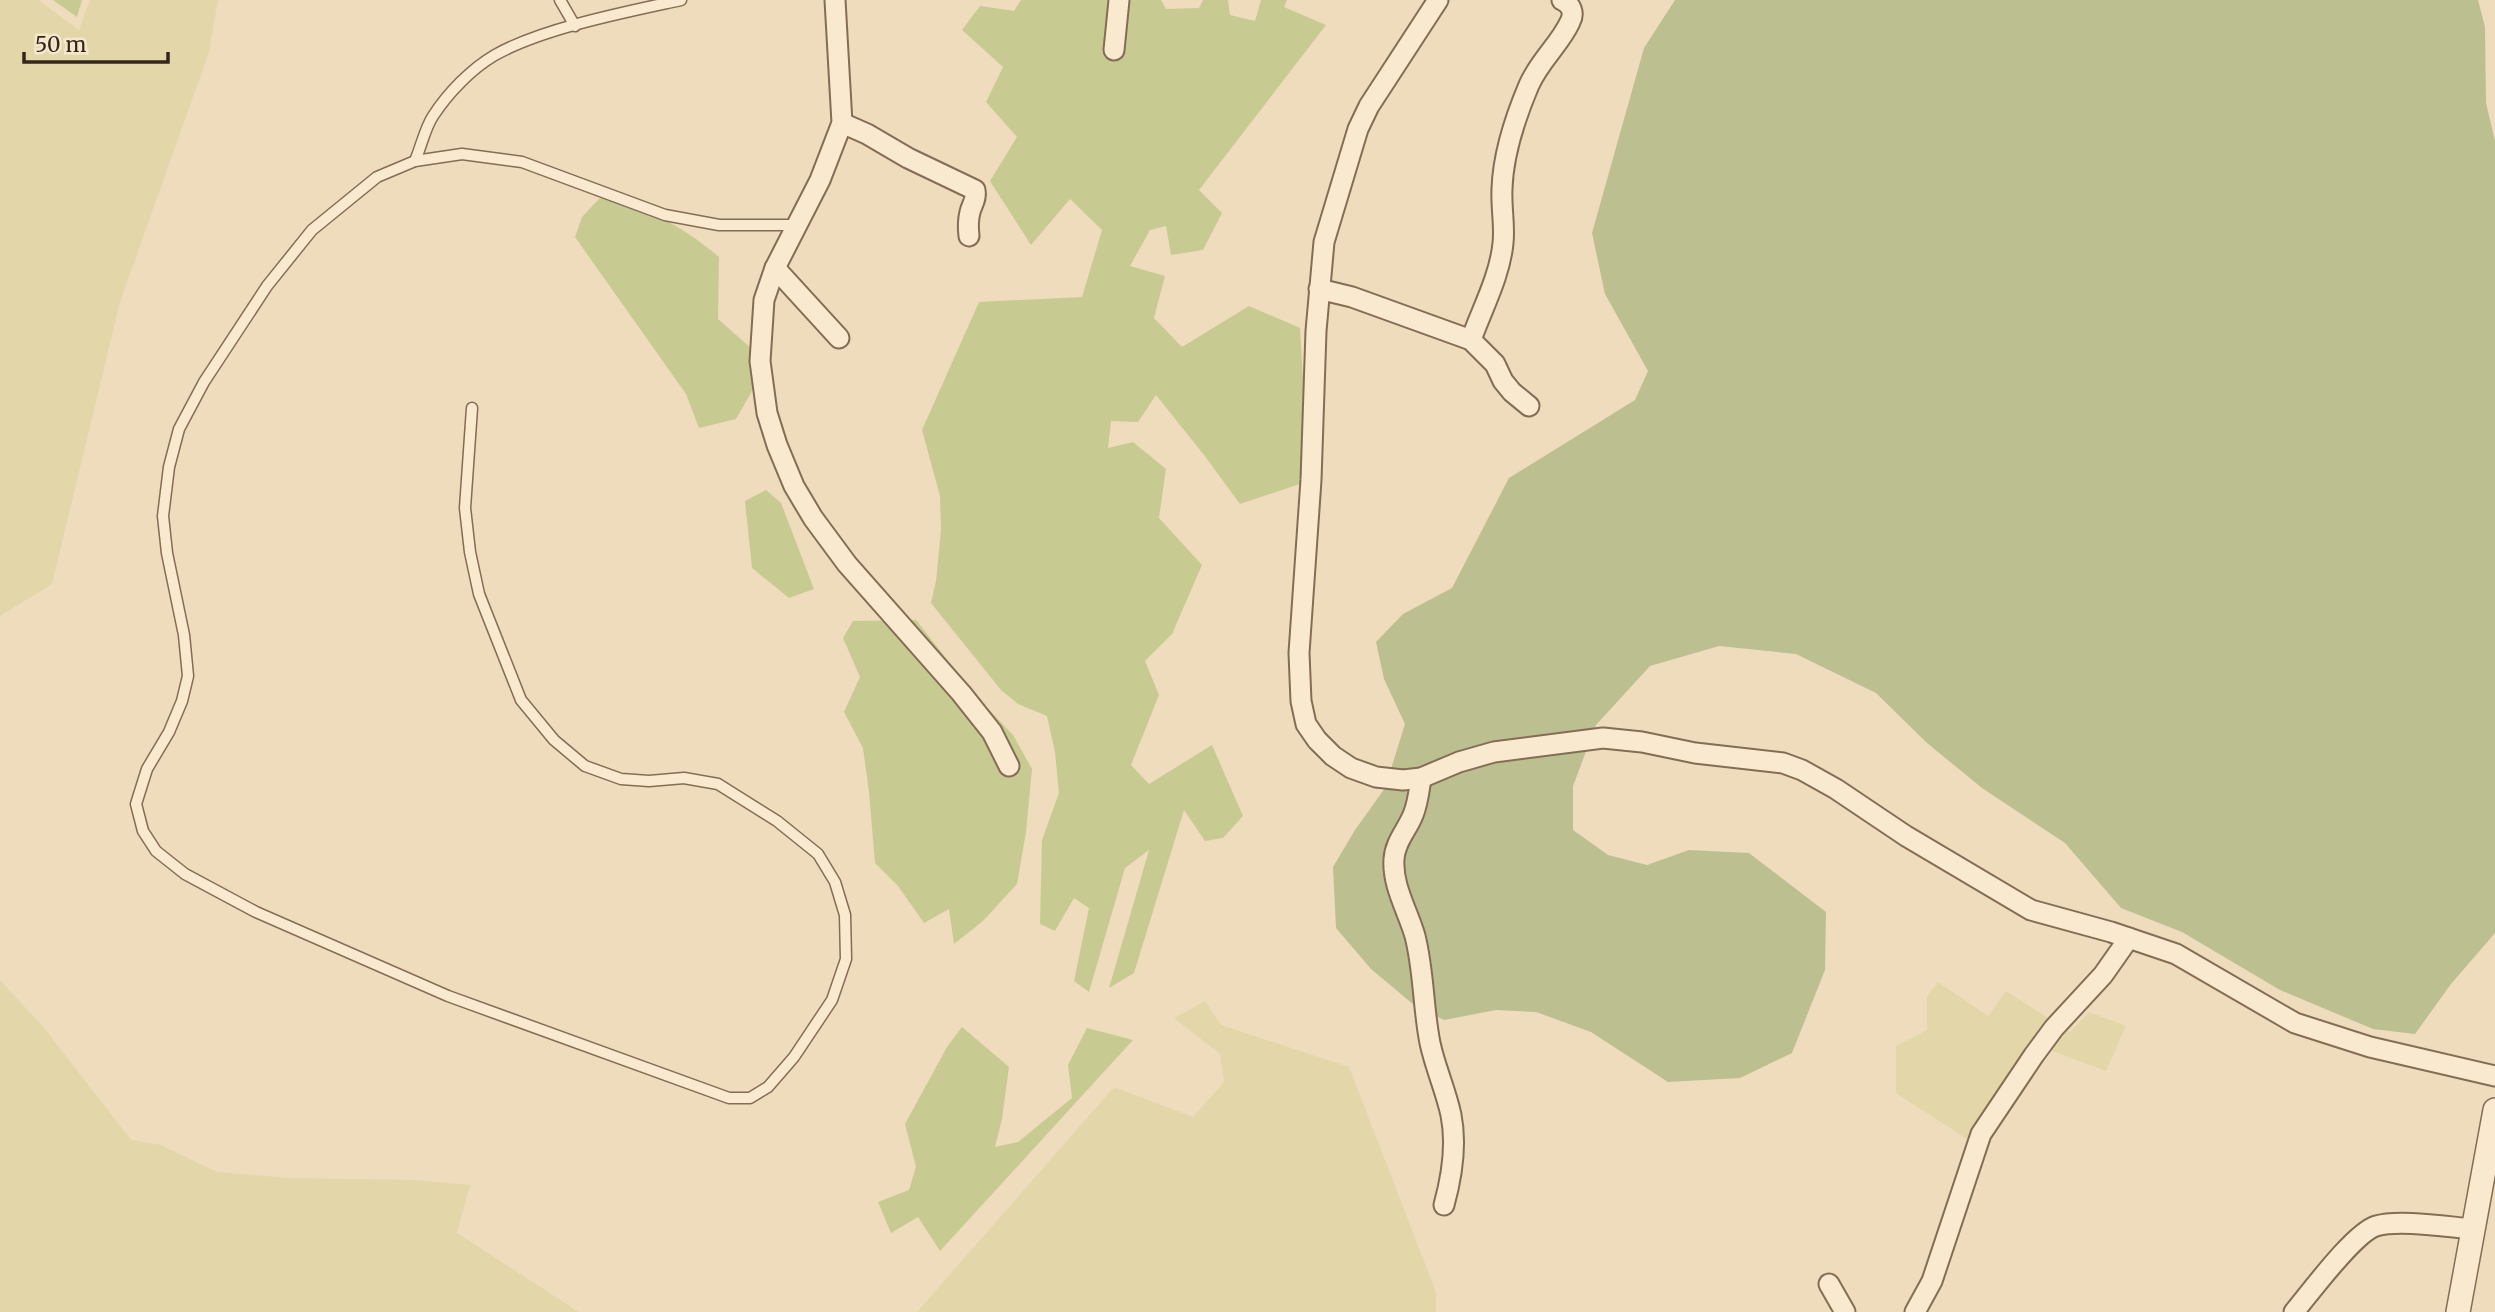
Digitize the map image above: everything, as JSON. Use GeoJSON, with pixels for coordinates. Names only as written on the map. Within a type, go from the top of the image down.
{"type":"FeatureCollection","features":[{"type":"Feature","properties":{"kind":"street"},"geometry":{"type":"LineString","coordinates":[[835,0],[842,123],[831,157],[775,268],[764,300],[760,361],[767,413],[794,486],[813,518],[847,565],[961,693],[992,732],[1009,766]]}},
{"type":"Feature","properties":{"kind":"street"},"geometry":{"type":"LineString","coordinates":[[1114,50],[1119,0]]}},
{"type":"Feature","properties":{"kind":"street"},"geometry":{"type":"LineString","coordinates":[[1438,0],[1379,87],[1358,129],[1324,242],[1319,289],[1311,480],[1299,653],[1301,701],[1306,724],[1317,740],[1333,756],[1351,768],[1376,777],[1403,780],[1421,778],[1459,761],[1494,752],[1603,738],[1642,742],[1695,753],[1783,763],[1836,789],[1906,836],[2031,910],[2176,954],[2295,1023],[2370,1047],[2495,1076]]}},
{"type":"Feature","properties":{"kind":"street"},"geometry":{"type":"LineString","coordinates":[[1471,340],[1500,262],[1504,241],[1502,186],[1511,137],[1530,84],[1542,60],[1572,20],[1572,10],[1567,2],[1562,0]]}},
{"type":"Feature","properties":{"kind":"street"},"geometry":{"type":"LineString","coordinates":[[842,123],[975,190],[976,197],[968,223],[969,236]]}},
{"type":"Feature","properties":{"kind":"street"},"geometry":{"type":"LineString","coordinates":[[775,268],[839,338]]}},
{"type":"Feature","properties":{"kind":"street"},"geometry":{"type":"LineString","coordinates":[[1319,289],[1352,297],[1471,340],[1495,364],[1512,392],[1529,406]]}},
{"type":"Feature","properties":{"kind":"street"},"geometry":{"type":"LineString","coordinates":[[1421,778],[1412,817],[1400,837],[1394,858],[1400,899],[1415,937],[1429,1041],[1450,1113],[1454,1140],[1452,1167],[1444,1205]]}},
{"type":"Feature","properties":{"kind":"street"},"geometry":{"type":"LineString","coordinates":[[1915,1312],[1932,1281],[1981,1134],[2041,1046],[2103,975],[2129,938]]}},
{"type":"Feature","properties":{"kind":"street"},"geometry":{"type":"LineString","coordinates":[[2458,1312],[2495,1110]]}},
{"type":"Feature","properties":{"kind":"street"},"geometry":{"type":"LineString","coordinates":[[2294,1312],[2348,1249],[2375,1226],[2422,1225],[2473,1229]]}},
{"type":"Feature","properties":{"kind":"street"},"geometry":{"type":"LineString","coordinates":[[1829,1284],[1845,1312]]}},
{"type":"Feature","properties":{"kind":"lane"},"geometry":{"type":"LineString","coordinates":[[560,0],[575,26]]}},
{"type":"Feature","properties":{"kind":"lane"},"geometry":{"type":"LineString","coordinates":[[415,161],[431,117],[470,72],[494,55],[526,41],[575,26],[681,0]]}},
{"type":"Feature","properties":{"kind":"lane"},"geometry":{"type":"LineString","coordinates":[[472,408],[465,508],[470,552],[479,594],[521,700],[554,740],[585,766],[621,779],[649,781],[684,778],[718,784],[788,829],[818,855],[835,882],[845,915],[846,959],[832,1000],[794,1057],[768,1087],[750,1098],[729,1098],[448,996],[256,912],[185,874],[156,851],[143,831],[136,803],[147,769],[169,732],[183,701],[188,676],[184,635],[167,553],[163,516],[169,467],[179,429],[204,382],[260,297],[312,230],[377,177],[415,161],[462,154],[522,162],[665,215],[719,225],[797,225]]}},
{"type":"Feature","properties":{"kind":"shaded area"},"geometry":{"type":"Polygon","coordinates":[[[0,0],[38,0],[79,30],[90,0],[218,0],[209,52],[120,302],[52,584],[0,616],[0,0]]]}},
{"type":"Feature","properties":{"kind":"shaded area"},"geometry":{"type":"Polygon","coordinates":[[[0,980],[45,1029],[131,1140],[161,1145],[217,1172],[289,1178],[416,1180],[470,1185],[457,1233],[579,1312],[0,1312],[0,980]]]}},
{"type":"Feature","properties":{"kind":"shaded area"},"geometry":{"type":"Polygon","coordinates":[[[1938,982],[1988,1016],[2006,991],[2070,1032],[2089,1012],[2126,1026],[2106,1071],[2042,1047],[1984,1150],[1896,1093],[1896,1046],[1927,1030],[1927,996],[1938,982]]]}},
{"type":"Feature","properties":{"kind":"shaded area"},"geometry":{"type":"Polygon","coordinates":[[[1205,1001],[1221,1025],[1349,1067],[1436,1292],[1436,1312],[917,1312],[1114,1087],[1193,1117],[1224,1082],[1220,1054],[1174,1018],[1205,1001]]]}},
{"type":"Feature","properties":{"kind":"green space"},"geometry":{"type":"Polygon","coordinates":[[[53,0],[82,0],[77,17],[53,0]]]}},
{"type":"Feature","properties":{"kind":"green space"},"geometry":{"type":"Polygon","coordinates":[[[1021,0],[1161,0],[1166,9],[1199,8],[1203,0],[1228,0],[1230,15],[1255,21],[1261,0],[1287,0],[1284,7],[1326,25],[1199,190],[1222,213],[1203,250],[1171,255],[1166,226],[1150,230],[1130,266],[1165,276],[1154,318],[1182,347],[1249,306],[1300,328],[1309,481],[1240,504],[1156,395],[1138,422],[1111,421],[1108,448],[1133,442],[1166,469],[1159,518],[1202,565],[1172,634],[1145,661],[1159,695],[1131,765],[1149,784],[1212,745],[1243,816],[1223,838],[1205,841],[1184,810],[1134,973],[1109,988],[1149,850],[1125,868],[1089,992],[1074,981],[1089,908],[1074,898],[1055,931],[1040,924],[1042,840],[1059,793],[1055,752],[1047,716],[1018,704],[1001,690],[931,603],[941,530],[940,496],[922,430],[979,302],[1082,297],[1102,230],[1070,199],[1031,245],[990,181],[1017,137],[986,102],[1003,67],[962,30],[980,6],[1014,11],[1021,0]]]}},
{"type":"Feature","properties":{"kind":"green space"},"geometry":{"type":"Polygon","coordinates":[[[1675,0],[2478,0],[2485,27],[2486,103],[2495,141],[2495,933],[2451,984],[2415,1034],[2373,1029],[2280,990],[2182,932],[2121,908],[2065,843],[1982,788],[1927,743],[1876,693],[1796,654],[1719,646],[1650,666],[1596,725],[1573,786],[1573,830],[1608,855],[1647,865],[1689,850],[1749,853],[1826,912],[1825,970],[1792,1053],[1740,1078],[1668,1082],[1591,1032],[1536,1012],[1496,1010],[1444,1020],[1414,1005],[1371,969],[1336,928],[1333,867],[1385,788],[1405,724],[1384,679],[1376,642],[1403,614],[1452,588],[1509,478],[1635,400],[1648,371],[1605,294],[1592,233],[1644,48],[1675,0]]]}},
{"type":"Feature","properties":{"kind":"green space"},"geometry":{"type":"Polygon","coordinates":[[[600,198],[634,207],[663,219],[719,257],[718,319],[762,358],[751,393],[736,419],[699,428],[686,394],[575,237],[582,217],[600,198]]]}},
{"type":"Feature","properties":{"kind":"green space"},"geometry":{"type":"Polygon","coordinates":[[[766,490],[781,503],[814,589],[789,598],[752,568],[745,501],[766,490]]]}},
{"type":"Feature","properties":{"kind":"green space"},"geometry":{"type":"Polygon","coordinates":[[[916,620],[977,697],[1013,735],[1032,769],[1026,832],[1017,884],[983,921],[954,944],[949,909],[924,923],[898,886],[875,863],[863,748],[844,712],[860,677],[843,638],[853,621],[916,620]]]}},
{"type":"Feature","properties":{"kind":"green space"},"geometry":{"type":"Polygon","coordinates":[[[962,1027],[1009,1067],[995,1147],[1018,1142],[1072,1098],[1068,1065],[1087,1028],[1133,1040],[940,1251],[918,1217],[891,1233],[878,1202],[909,1190],[916,1167],[905,1124],[947,1047],[962,1027]]]}}]}
